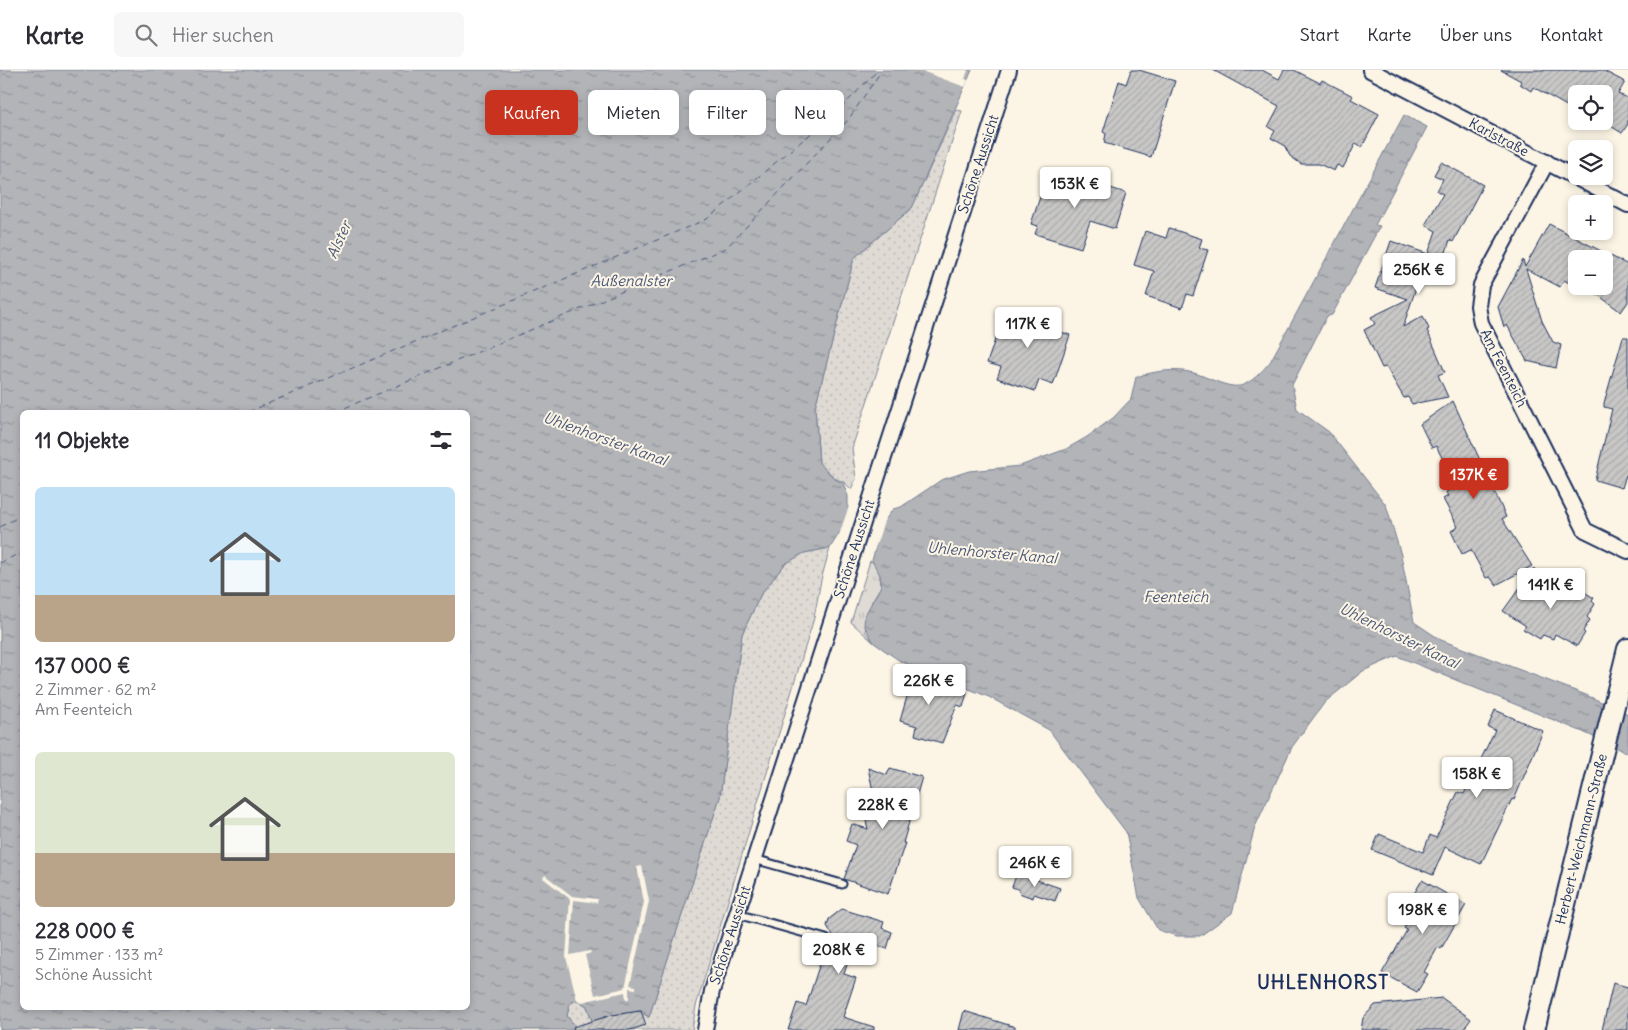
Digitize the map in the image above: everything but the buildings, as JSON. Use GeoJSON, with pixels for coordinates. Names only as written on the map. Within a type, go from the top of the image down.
{"type":"FeatureCollection","features":[{"type":"Feature","properties":{"kind":"main road","name":"Herbert-Weichmann-Straße"},"geometry":{"type":"LineString","coordinates":[[1534,1030],[1628,649]]}},
{"type":"Feature","properties":{"kind":"street","name":"Schöne Aussicht"},"geometry":{"type":"LineString","coordinates":[[705,1030],[712,991],[1009,70]]}},
{"type":"Feature","properties":{"kind":"street","name":"Karlstraße"},"geometry":{"type":"LineString","coordinates":[[1370,70],[1628,204]]}},
{"type":"Feature","properties":{"kind":"street","name":"Am Feenteich"},"geometry":{"type":"LineString","coordinates":[[1547,162],[1481,286],[1478,306],[1481,323],[1586,530],[1628,551]]}},
{"type":"Feature","properties":{"kind":"lane"},"geometry":{"type":"LineString","coordinates":[[754,859],[842,884]]}},
{"type":"Feature","properties":{"kind":"lane"},"geometry":{"type":"LineString","coordinates":[[737,914],[826,939]]}},
{"type":"Feature","properties":{"kind":"green space"},"geometry":{"type":"Polygon","coordinates":[[[956,110],[962,111],[852,448],[856,479],[851,489],[844,482],[836,479],[819,463],[815,407],[854,258],[912,208],[956,110]]]}},
{"type":"Feature","properties":{"kind":"green space"},"geometry":{"type":"Polygon","coordinates":[[[830,548],[821,580],[814,618],[696,1006],[692,1030],[578,1030],[567,1016],[570,1003],[577,1000],[587,1006],[592,1021],[614,1014],[629,1012],[649,1017],[720,797],[742,634],[761,594],[785,564],[804,553],[830,548]]]}},
{"type":"Feature","properties":{"kind":"green space"},"geometry":{"type":"Polygon","coordinates":[[[870,561],[875,563],[880,575],[881,586],[872,601],[865,631],[874,643],[851,622],[870,561]]]}},
{"type":"Feature","properties":{"kind":"water","name":"Außenalster"},"geometry":{"type":"Polygon","coordinates":[[[0,70],[972,70],[912,208],[854,258],[815,407],[819,463],[835,479],[843,483],[848,496],[848,511],[883,523],[893,509],[901,507],[941,480],[969,471],[1020,466],[1066,449],[1087,437],[1113,418],[1131,399],[1136,377],[1172,370],[1187,371],[1223,384],[1235,386],[1240,386],[1253,379],[1270,362],[1404,115],[1427,127],[1375,225],[1380,226],[1332,315],[1327,316],[1292,385],[1297,409],[1329,432],[1386,505],[1401,555],[1414,622],[1441,640],[1586,695],[1628,714],[1628,753],[1583,732],[1397,656],[1363,671],[1325,702],[1292,747],[1255,827],[1232,913],[1200,936],[1177,936],[1158,930],[1139,898],[1126,832],[1049,730],[989,697],[900,661],[874,643],[864,625],[865,615],[881,586],[880,575],[872,561],[876,545],[840,532],[830,548],[804,553],[785,564],[761,594],[742,634],[720,797],[649,1017],[641,1011],[612,1015],[592,1021],[587,1006],[577,1000],[570,1003],[567,1016],[578,1030],[0,1030],[0,70]]]}},
{"type":"Feature","properties":{"kind":"pier"},"geometry":{"type":"Polygon","coordinates":[[[919,70],[968,70],[965,79],[968,80],[965,87],[919,70]]]}},
{"type":"Feature","properties":{"kind":"pier"},"geometry":{"type":"Polygon","coordinates":[[[851,500],[850,509],[883,520],[887,513],[871,560],[873,546],[841,535],[835,547],[851,500]]]}},
{"type":"Feature","properties":{"kind":"pier"},"geometry":{"type":"Polygon","coordinates":[[[642,866],[649,901],[630,985],[636,986],[636,989],[629,988],[629,999],[626,999],[625,992],[582,1002],[577,1000],[566,957],[570,899],[543,878],[545,875],[572,896],[598,899],[597,903],[574,900],[570,955],[590,951],[591,953],[585,955],[595,995],[625,988],[644,902],[637,867],[642,866]]]}},
{"type":"Feature","properties":{"kind":"ferry route"},"geometry":{"type":"LineString","coordinates":[[253,410],[707,219],[837,112],[878,70]]}},
{"type":"Feature","properties":{"kind":"ferry route"},"geometry":{"type":"LineString","coordinates":[[340,410],[726,248],[848,120],[882,70]]}},
{"type":"Feature","properties":{"kind":"ferry route"},"geometry":{"type":"LineString","coordinates":[[0,527],[20,516]]}},
{"type":"Feature","properties":{"kind":"ferry route"},"geometry":{"type":"LineString","coordinates":[[0,563],[20,553]]}},
{"type":"Feature","properties":{"kind":"district","name":"UHLENHORST"},"geometry":{"type":"Point","coordinates":[1323,982]}},
{"type":"Feature","properties":{"kind":"water label","name":"Alster"},"geometry":{"type":"Point","coordinates":[339,240]}},
{"type":"Feature","properties":{"kind":"water label","name":"Uhlenhorster Kanal"},"geometry":{"type":"Point","coordinates":[605,439]}},
{"type":"Feature","properties":{"kind":"water label","name":"Uhlenhorster Kanal"},"geometry":{"type":"Point","coordinates":[992,553]}},
{"type":"Feature","properties":{"kind":"water label","name":"Feenteich"},"geometry":{"type":"Point","coordinates":[1176,597]}},
{"type":"Feature","properties":{"kind":"water label","name":"Uhlenhorster Kanal"},"geometry":{"type":"Point","coordinates":[1399,636]}}]}
